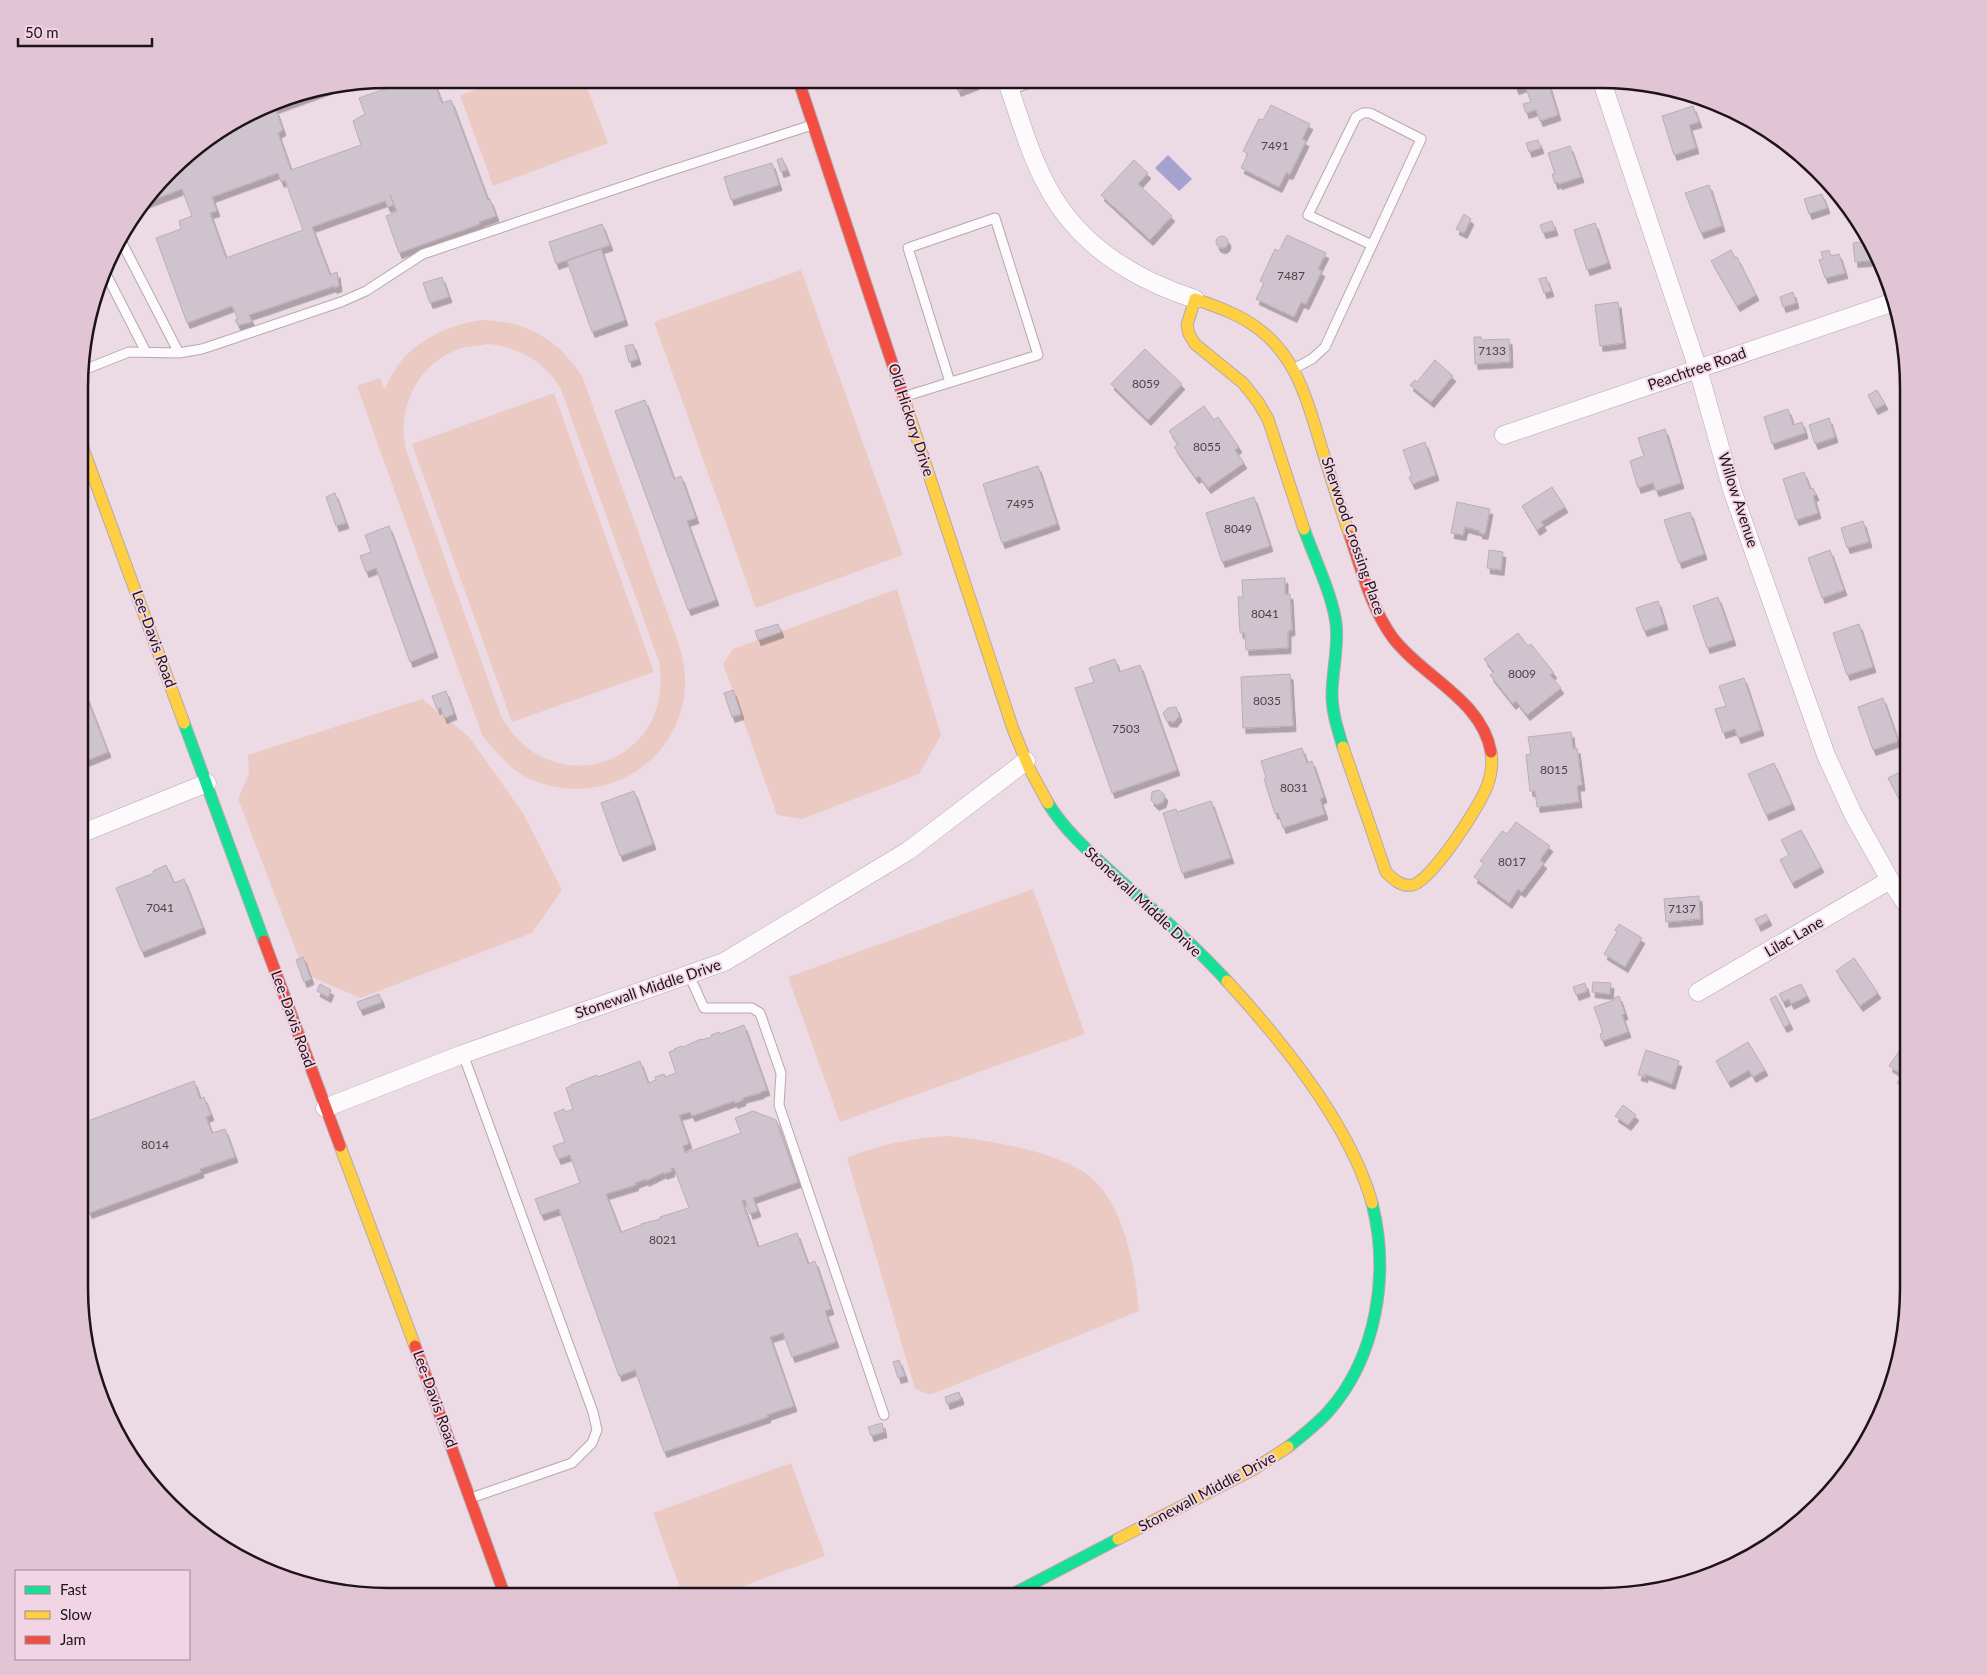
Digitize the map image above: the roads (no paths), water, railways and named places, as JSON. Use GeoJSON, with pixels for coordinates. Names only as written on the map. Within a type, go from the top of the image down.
{"type":"FeatureCollection","features":[{"type":"Feature","properties":{"kind":"street","name":"Old Hickory Drive"},"geometry":{"type":"LineString","coordinates":[[801,88],[1026,761]]}},
{"type":"Feature","properties":{"kind":"street","name":"Sherwood Crossing Place"},"geometry":{"type":"LineString","coordinates":[[1009,88],[1036,164],[1047,187],[1064,214],[1085,238],[1118,264],[1149,281],[1219,306],[1242,317],[1264,332],[1282,349],[1295,368],[1304,390],[1372,601],[1385,626],[1401,648],[1420,667],[1449,689],[1476,716],[1485,730],[1493,760],[1487,791],[1457,836],[1423,880],[1413,885],[1403,885],[1386,872],[1336,725],[1332,696],[1337,645],[1336,622],[1268,419],[1243,383],[1195,344],[1189,334],[1187,324],[1195,299]]}},
{"type":"Feature","properties":{"kind":"street","name":"Willow Avenue"},"geometry":{"type":"LineString","coordinates":[[1604,88],[1698,369],[1732,490],[1826,755],[1853,814],[1900,895]]}},
{"type":"Feature","properties":{"kind":"street","name":"Peachtree Road"},"geometry":{"type":"LineString","coordinates":[[1504,435],[1887,303]]}},
{"type":"Feature","properties":{"kind":"street","name":"Lee-Davis Road"},"geometry":{"type":"LineString","coordinates":[[88,462],[325,1108],[401,1305],[502,1588]]}},
{"type":"Feature","properties":{"kind":"street","name":"Stonewall Middle Drive"},"geometry":{"type":"LineString","coordinates":[[325,1108],[463,1054],[724,962],[908,850],[1026,761],[1041,794],[1061,822],[1084,848],[1227,980],[1260,1018],[1322,1102],[1357,1166],[1369,1196],[1376,1228],[1380,1277],[1377,1309],[1369,1340],[1353,1376],[1340,1396],[1315,1424],[1286,1449],[1254,1469],[1024,1588]]}},
{"type":"Feature","properties":{"kind":"street"},"geometry":{"type":"LineString","coordinates":[[88,831],[206,783]]}},
{"type":"Feature","properties":{"kind":"street","name":"Lilac Lane"},"geometry":{"type":"LineString","coordinates":[[1698,992],[1890,880]]}},
{"type":"Feature","properties":{"kind":"lane"},"geometry":{"type":"LineString","coordinates":[[1295,368],[1312,359],[1325,347],[1421,139],[1370,112],[1356,117],[1308,215],[1372,245]]}},
{"type":"Feature","properties":{"kind":"lane"},"geometry":{"type":"LineString","coordinates":[[88,368],[129,352],[179,353],[202,349],[341,302],[366,291],[423,254],[814,124]]}},
{"type":"Feature","properties":{"kind":"lane"},"geometry":{"type":"LineString","coordinates":[[903,397],[1038,355],[995,218],[908,248],[950,382]]}},
{"type":"Feature","properties":{"kind":"lane"},"geometry":{"type":"LineString","coordinates":[[123,245],[179,353]]}},
{"type":"Feature","properties":{"kind":"lane"},"geometry":{"type":"LineString","coordinates":[[108,278],[146,352]]}},
{"type":"Feature","properties":{"kind":"lane"},"geometry":{"type":"LineString","coordinates":[[689,975],[704,1008],[752,1008],[760,1013],[780,1073],[779,1105],[884,1415]]}},
{"type":"Feature","properties":{"kind":"lane"},"geometry":{"type":"LineString","coordinates":[[463,1054],[593,1412],[596,1430],[592,1443],[572,1462],[470,1498]]}}]}
